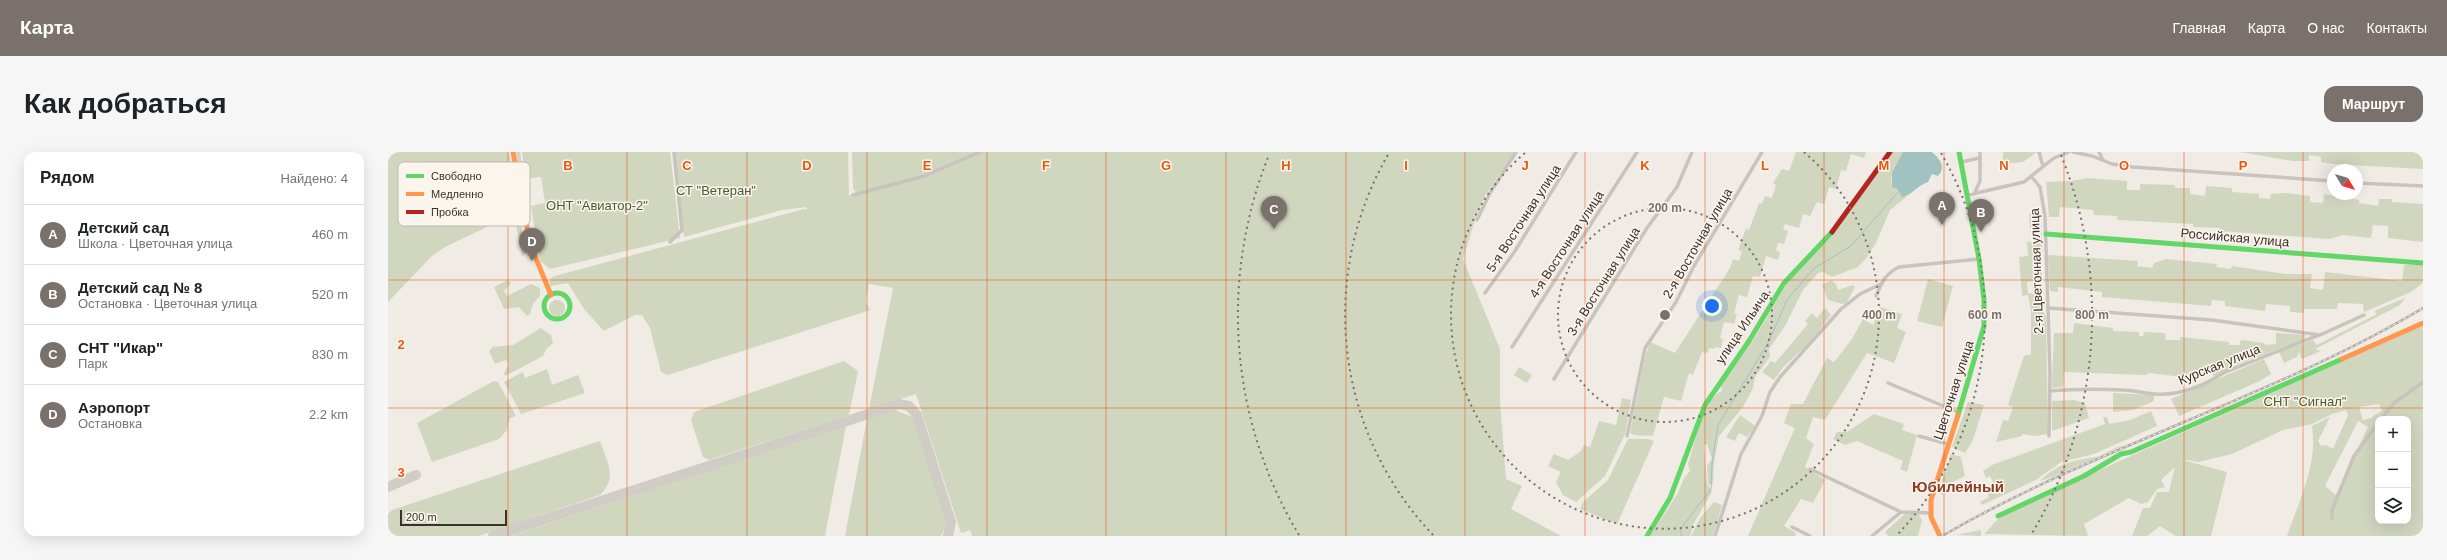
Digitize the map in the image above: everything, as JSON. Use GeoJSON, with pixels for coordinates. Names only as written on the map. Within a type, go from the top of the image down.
{"type":"FeatureCollection","features":[{"type":"Feature","properties":{"kind":"street"},"geometry":{"type":"LineString","coordinates":[[513,152],[515,162]]}},
{"type":"Feature","properties":{"kind":"street"},"geometry":{"type":"LineString","coordinates":[[670,242],[682,230],[674,152]]}},
{"type":"Feature","properties":{"kind":"street"},"geometry":{"type":"LineString","coordinates":[[853,195],[924,176],[980,152]]}},
{"type":"Feature","properties":{"kind":"street"},"geometry":{"type":"LineString","coordinates":[[1477,220],[1490,193],[1516,152]]}},
{"type":"Feature","properties":{"kind":"street","name":"5-я Восточная улица"},"geometry":{"type":"LineString","coordinates":[[1485,293],[1515,252],[1576,152]]}},
{"type":"Feature","properties":{"kind":"street","name":"4-я Восточная улица"},"geometry":{"type":"LineString","coordinates":[[1512,347],[1637,152]]}},
{"type":"Feature","properties":{"kind":"street","name":"3-я Восточная улица"},"geometry":{"type":"LineString","coordinates":[[1554,379],[1647,228],[1677,187],[1692,152]]}},
{"type":"Feature","properties":{"kind":"street","name":"2-я Восточная улица"},"geometry":{"type":"LineString","coordinates":[[1627,436],[1645,348],[1676,302],[1694,266],[1762,152]]}},
{"type":"Feature","properties":{"kind":"street","name":"улица Ильича"},"geometry":{"type":"LineString","coordinates":[[1647,536],[1670,498],[1705,405],[1725,373],[1749,341],[1784,283],[1830,235],[1890,152]]}},
{"type":"Feature","properties":{"kind":"street","name":"Цветочная улица"},"geometry":{"type":"LineString","coordinates":[[1940,536],[1930,513],[1931,496],[1977,354],[1984,326],[1984,300],[1979,259],[1959,152]]}},
{"type":"Feature","properties":{"kind":"street"},"geometry":{"type":"LineString","coordinates":[[1974,194],[1980,181],[1980,152]]}},
{"type":"Feature","properties":{"kind":"street"},"geometry":{"type":"LineString","coordinates":[[2039,152],[2043,166]]}},
{"type":"Feature","properties":{"kind":"street"},"geometry":{"type":"LineString","coordinates":[[1968,195],[2014,185],[2031,176],[2043,166],[2069,152]]}},
{"type":"Feature","properties":{"kind":"street"},"geometry":{"type":"LineString","coordinates":[[2073,152],[2092,156],[2105,162],[2133,167],[2327,181]]}},
{"type":"Feature","properties":{"kind":"street"},"geometry":{"type":"LineString","coordinates":[[2099,152],[2105,162]]}},
{"type":"Feature","properties":{"kind":"street"},"geometry":{"type":"LineString","coordinates":[[1962,162],[1979,158]]}},
{"type":"Feature","properties":{"kind":"street","name":"2-я Цветочная улица"},"geometry":{"type":"LineString","coordinates":[[2031,176],[2040,187],[2043,198],[2046,234],[2050,391],[2049,436]]}},
{"type":"Feature","properties":{"kind":"street"},"geometry":{"type":"LineString","coordinates":[[2363,183],[2423,186]]}},
{"type":"Feature","properties":{"kind":"street"},"geometry":{"type":"LineString","coordinates":[[526,226],[543,282],[551,295]]}},
{"type":"Feature","properties":{"kind":"street","name":"Российская улица"},"geometry":{"type":"LineString","coordinates":[[2046,234],[2423,263]]}},
{"type":"Feature","properties":{"kind":"street"},"geometry":{"type":"LineString","coordinates":[[1876,296],[1881,284],[1889,272],[1899,267],[1979,259]]}},
{"type":"Feature","properties":{"kind":"street"},"geometry":{"type":"LineString","coordinates":[[1715,536],[1741,454],[1762,416],[1770,392],[1780,377],[1841,309],[1860,294],[1881,284]]}},
{"type":"Feature","properties":{"kind":"street"},"geometry":{"type":"LineString","coordinates":[[559,294],[567,298],[570,306],[565,317],[557,319],[546,314],[545,302],[551,295],[559,294]]}},
{"type":"Feature","properties":{"kind":"street","name":"Курская улица"},"geometry":{"type":"LineString","coordinates":[[2048,308],[2212,320],[2320,335]]}},
{"type":"Feature","properties":{"kind":"street","name":"Курская улица"},"geometry":{"type":"LineString","coordinates":[[2050,391],[2085,389],[2157,394],[2176,393],[2195,387],[2225,372],[2320,335],[2364,315]]}},
{"type":"Feature","properties":{"kind":"street"},"geometry":{"type":"LineString","coordinates":[[1998,516],[2084,476],[2120,454],[2131,452],[2423,323]]}},
{"type":"Feature","properties":{"kind":"street"},"geometry":{"type":"LineString","coordinates":[[2383,416],[2394,403],[2423,382]]}},
{"type":"Feature","properties":{"kind":"street"},"geometry":{"type":"LineString","coordinates":[[1888,383],[1943,408],[1958,412]]}},
{"type":"Feature","properties":{"kind":"street"},"geometry":{"type":"LineString","coordinates":[[2332,518],[2332,510],[2354,456],[2375,427]]}},
{"type":"Feature","properties":{"kind":"street"},"geometry":{"type":"LineString","coordinates":[[1919,436],[1948,444]]}},
{"type":"Feature","properties":{"kind":"street"},"geometry":{"type":"LineString","coordinates":[[1810,469],[1901,512],[1930,513]]}},
{"type":"Feature","properties":{"kind":"street"},"geometry":{"type":"LineString","coordinates":[[1872,536],[1901,512]]}},
{"type":"Feature","properties":{"kind":"street"},"geometry":{"type":"LineString","coordinates":[[1792,527],[1810,536]]}},
{"type":"Feature","properties":{"kind":"green space"},"geometry":{"type":"Polygon","coordinates":[[[388,152],[509,152],[511,162],[398,162],[398,226],[489,226],[445,247],[432,256],[388,302],[388,152]]]}},
{"type":"Feature","properties":{"kind":"green space"},"geometry":{"type":"Polygon","coordinates":[[[516,152],[520,152],[522,162],[518,162],[516,152]]]}},
{"type":"Feature","properties":{"kind":"green space","name":"ОНТ \"Авиатор-2\""},"geometry":{"type":"Polygon","coordinates":[[[522,152],[670,152],[680,238],[550,269],[540,261],[531,206],[545,203],[541,177],[530,178],[530,162],[523,162],[522,152]]]}},
{"type":"Feature","properties":{"kind":"green space","name":"СТ \"Ветеран\""},"geometry":{"type":"Polygon","coordinates":[[[674,152],[848,152],[849,196],[856,192],[853,189],[852,152],[1518,152],[1501,172],[1486,194],[1476,217],[1463,259],[1500,349],[1500,402],[1506,479],[1522,486],[1511,509],[1561,536],[972,536],[970,530],[961,533],[916,394],[869,409],[893,288],[869,284],[866,302],[870,310],[668,375],[661,372],[650,328],[642,315],[635,315],[604,331],[584,309],[568,283],[550,286],[550,279],[555,276],[804,209],[807,210],[806,207],[782,210],[684,237],[674,152]]]}},
{"type":"Feature","properties":{"kind":"green space"},"geometry":{"type":"Polygon","coordinates":[[[1796,152],[1866,152],[1864,158],[1851,154],[1846,171],[1841,170],[1836,189],[1829,187],[1824,204],[1817,202],[1810,216],[1803,214],[1799,228],[1785,224],[1783,229],[1788,231],[1784,244],[1778,243],[1776,250],[1780,252],[1778,260],[1766,256],[1760,277],[1753,276],[1747,297],[1739,295],[1734,313],[1737,314],[1734,324],[1724,322],[1720,338],[1723,339],[1721,348],[1709,348],[1708,353],[1702,352],[1693,375],[1689,373],[1681,401],[1664,397],[1653,436],[1634,435],[1630,433],[1645,357],[1650,342],[1675,353],[1730,268],[1733,259],[1739,261],[1742,251],[1738,250],[1746,229],[1749,230],[1759,203],[1762,204],[1765,196],[1772,198],[1776,185],[1773,183],[1782,169],[1789,171],[1796,152]]]}},
{"type":"Feature","properties":{"kind":"green space"},"geometry":{"type":"Polygon","coordinates":[[[1893,152],[1903,152],[1891,178],[1892,187],[1897,189],[1902,197],[1916,189],[1890,210],[1876,243],[1858,267],[1832,277],[1823,272],[1818,273],[1803,290],[1785,326],[1769,349],[1770,357],[1755,377],[1753,388],[1743,407],[1719,436],[1714,463],[1713,483],[1710,485],[1708,483],[1707,466],[1712,459],[1707,444],[1704,445],[1707,483],[1712,492],[1694,523],[1690,536],[1650,536],[1678,493],[1684,478],[1690,471],[1688,464],[1700,423],[1710,403],[1716,395],[1722,391],[1721,385],[1754,339],[1789,280],[1831,237],[1893,152]]]}},
{"type":"Feature","properties":{"kind":"green space"},"geometry":{"type":"Polygon","coordinates":[[[2003,152],[2037,152],[2023,162],[2003,164],[2003,152]]]}},
{"type":"Feature","properties":{"kind":"green space"},"geometry":{"type":"Polygon","coordinates":[[[2240,152],[2423,152],[2423,169],[2363,166],[2363,164],[2334,164],[2321,162],[2321,157],[2309,155],[2309,161],[2293,161],[2240,152]]]}},
{"type":"Feature","properties":{"kind":"green space"},"geometry":{"type":"Polygon","coordinates":[[[2087,178],[2127,181],[2127,190],[2140,190],[2140,184],[2175,185],[2175,188],[2190,188],[2190,194],[2205,196],[2206,186],[2232,188],[2232,192],[2259,194],[2259,198],[2270,199],[2271,194],[2285,193],[2310,196],[2310,202],[2323,203],[2324,194],[2327,195],[2327,200],[2359,200],[2359,203],[2378,206],[2379,199],[2392,199],[2392,202],[2423,204],[2423,242],[2388,238],[2388,226],[2373,225],[2371,238],[2343,235],[2329,239],[2220,231],[2220,228],[2193,227],[2193,224],[2118,220],[2117,216],[2094,215],[2093,210],[2060,207],[2059,217],[2049,217],[2046,182],[2072,181],[2087,178]]]}},
{"type":"Feature","properties":{"kind":"green space"},"geometry":{"type":"Polygon","coordinates":[[[2040,212],[2042,241],[2042,280],[2027,282],[2028,293],[2042,295],[2042,307],[2046,318],[2048,434],[2035,436],[2022,434],[2022,436],[1996,442],[2003,420],[2008,421],[2013,407],[2008,405],[2024,356],[2031,354],[2031,311],[2028,295],[2022,296],[2019,257],[2028,256],[2027,242],[2041,241],[2040,227],[2030,228],[2029,214],[2040,212]]]}},
{"type":"Feature","properties":{"kind":"green space"},"geometry":{"type":"Polygon","coordinates":[[[516,226],[521,226],[526,254],[522,256],[516,226]]]}},
{"type":"Feature","properties":{"kind":"green space"},"geometry":{"type":"Polygon","coordinates":[[[2048,255],[2138,261],[2137,266],[2152,268],[2154,263],[2166,259],[2217,264],[2216,267],[2231,269],[2232,266],[2285,274],[2312,274],[2310,288],[2323,290],[2325,272],[2402,281],[2404,265],[2423,264],[2423,283],[2411,292],[2364,312],[2363,304],[2338,303],[2337,309],[2304,309],[2304,313],[2290,312],[2290,306],[2266,304],[2265,311],[2225,306],[2225,301],[2212,300],[2211,306],[2102,297],[2102,292],[2058,287],[2058,292],[2050,291],[2048,255]]]}},
{"type":"Feature","properties":{"kind":"green space"},"geometry":{"type":"Polygon","coordinates":[[[1928,279],[1953,286],[1942,327],[1917,321],[1928,279]]]}},
{"type":"Feature","properties":{"kind":"green space"},"geometry":{"type":"Polygon","coordinates":[[[508,280],[511,283],[504,291],[507,296],[531,284],[540,288],[540,296],[533,304],[530,314],[527,316],[519,307],[504,309],[494,287],[508,280]]]}},
{"type":"Feature","properties":{"kind":"green space"},"geometry":{"type":"Polygon","coordinates":[[[1831,280],[1836,284],[1838,290],[1853,285],[1855,287],[1847,302],[1843,304],[1828,300],[1822,285],[1831,280]]]}},
{"type":"Feature","properties":{"kind":"green space"},"geometry":{"type":"Polygon","coordinates":[[[2405,298],[2400,305],[2315,349],[2321,351],[2302,359],[2299,352],[2297,357],[2284,363],[2279,352],[2313,340],[2317,345],[2377,314],[2374,311],[2405,298]]]}},
{"type":"Feature","properties":{"kind":"green space"},"geometry":{"type":"Polygon","coordinates":[[[557,300],[563,302],[565,308],[563,314],[557,316],[551,314],[549,308],[551,302],[557,300]]]}},
{"type":"Feature","properties":{"kind":"green space"},"geometry":{"type":"Polygon","coordinates":[[[1880,307],[1902,314],[1897,328],[1906,332],[1894,363],[1867,353],[1825,420],[1813,417],[1806,438],[1814,444],[1805,467],[1825,480],[1813,503],[1801,499],[1784,526],[1796,533],[1795,536],[1748,536],[1795,428],[1784,423],[1791,404],[1803,404],[1827,358],[1834,362],[1852,339],[1863,319],[1873,325],[1880,307]]]}},
{"type":"Feature","properties":{"kind":"green space"},"geometry":{"type":"Polygon","coordinates":[[[1825,308],[1831,315],[1808,344],[1783,367],[1774,380],[1762,372],[1771,361],[1775,363],[1808,324],[1805,321],[1812,313],[1817,318],[1825,308]]]}},
{"type":"Feature","properties":{"kind":"green space"},"geometry":{"type":"Polygon","coordinates":[[[2074,323],[2113,328],[2113,331],[2139,332],[2139,336],[2143,336],[2144,332],[2165,333],[2166,340],[2180,340],[2180,337],[2229,342],[2229,345],[2239,345],[2241,340],[2264,343],[2265,345],[2276,344],[2276,333],[2305,335],[2305,339],[2235,365],[2214,377],[2212,373],[2201,376],[2184,374],[2183,377],[2149,373],[2146,375],[2064,372],[2063,387],[2052,388],[2054,333],[2073,333],[2074,323]]]}},
{"type":"Feature","properties":{"kind":"green space","name":"СНТ \"Сигнал\""},"geometry":{"type":"Polygon","coordinates":[[[2423,325],[2423,536],[2287,536],[2302,496],[2310,468],[2313,440],[2312,426],[2330,417],[2318,441],[2321,446],[2326,445],[2333,449],[2348,415],[2346,410],[2332,414],[2312,424],[2283,430],[2232,454],[2198,462],[2187,460],[2176,466],[2186,461],[2227,472],[2211,536],[2176,536],[2160,526],[2147,536],[2132,536],[2143,508],[2150,508],[2157,492],[2169,492],[2175,467],[2161,480],[2165,487],[2157,489],[2148,502],[2141,504],[2129,498],[2084,524],[2088,536],[1984,534],[2000,517],[2017,507],[2423,325]],[[2379,404],[2359,407],[2363,420],[2372,418],[2382,411],[2379,404]],[[2358,421],[2325,486],[2336,495],[2368,427],[2358,421]]]}},
{"type":"Feature","properties":{"kind":"green space"},"geometry":{"type":"Polygon","coordinates":[[[541,328],[551,335],[553,343],[547,348],[543,356],[505,376],[504,373],[509,364],[506,360],[495,364],[489,351],[493,347],[513,345],[541,328]]]}},
{"type":"Feature","properties":{"kind":"green space"},"geometry":{"type":"Polygon","coordinates":[[[2264,359],[2271,374],[2260,381],[2179,416],[2171,399],[2264,359]]]}},
{"type":"Feature","properties":{"kind":"green space"},"geometry":{"type":"Polygon","coordinates":[[[844,361],[858,371],[849,415],[709,460],[703,457],[691,420],[694,412],[844,361]]]}},
{"type":"Feature","properties":{"kind":"green space"},"geometry":{"type":"Polygon","coordinates":[[[1519,367],[1532,375],[1527,383],[1514,375],[1519,367]]]}},
{"type":"Feature","properties":{"kind":"green space"},"geometry":{"type":"Polygon","coordinates":[[[547,369],[552,385],[578,375],[585,393],[521,414],[504,382],[523,372],[525,378],[547,369]]]}},
{"type":"Feature","properties":{"kind":"green space"},"geometry":{"type":"Polygon","coordinates":[[[494,381],[498,382],[516,416],[510,418],[507,430],[499,439],[432,462],[417,423],[494,381]]]}},
{"type":"Feature","properties":{"kind":"green space"},"geometry":{"type":"Polygon","coordinates":[[[2113,393],[2154,395],[2154,401],[2133,410],[2113,412],[2113,393]]]}},
{"type":"Feature","properties":{"kind":"green space"},"geometry":{"type":"Polygon","coordinates":[[[1622,398],[1631,400],[1625,434],[1605,476],[1576,502],[1563,495],[1556,482],[1561,472],[1548,466],[1554,454],[1568,460],[1581,451],[1584,445],[1590,447],[1599,421],[1616,425],[1622,398]]]}},
{"type":"Feature","properties":{"kind":"green space"},"geometry":{"type":"Polygon","coordinates":[[[2073,400],[2085,403],[2089,418],[2052,431],[2052,401],[2073,400]]]}},
{"type":"Feature","properties":{"kind":"green space"},"geometry":{"type":"Polygon","coordinates":[[[1968,402],[1984,405],[1973,440],[1965,453],[1952,447],[1968,402]]]}},
{"type":"Feature","properties":{"kind":"green space"},"geometry":{"type":"Polygon","coordinates":[[[895,410],[915,418],[947,514],[945,528],[941,536],[845,536],[867,419],[895,410]]]}},
{"type":"Feature","properties":{"kind":"green space"},"geometry":{"type":"Polygon","coordinates":[[[2151,411],[2157,426],[2094,454],[2061,462],[2036,480],[1982,505],[1980,502],[1989,497],[1986,491],[1995,485],[1990,476],[1986,478],[1983,471],[1992,465],[2105,424],[2103,417],[2107,417],[2109,424],[2130,420],[2151,411]]]}},
{"type":"Feature","properties":{"kind":"green space"},"geometry":{"type":"Polygon","coordinates":[[[1874,414],[1904,424],[1902,430],[1917,435],[1907,472],[1900,469],[1903,461],[1857,441],[1845,445],[1833,439],[1837,432],[1847,432],[1874,414]]]}},
{"type":"Feature","properties":{"kind":"green space"},"geometry":{"type":"Polygon","coordinates":[[[1740,415],[1755,426],[1747,437],[1739,433],[1735,441],[1726,437],[1740,415]]]}},
{"type":"Feature","properties":{"kind":"green space"},"geometry":{"type":"Polygon","coordinates":[[[846,426],[825,536],[510,536],[846,426]]]}},
{"type":"Feature","properties":{"kind":"green space"},"geometry":{"type":"Polygon","coordinates":[[[1628,439],[1648,439],[1654,441],[1617,524],[1580,509],[1583,502],[1608,480],[1628,439]]]}},
{"type":"Feature","properties":{"kind":"green space"},"geometry":{"type":"Polygon","coordinates":[[[600,441],[608,463],[610,476],[609,482],[600,495],[479,536],[388,536],[388,514],[392,510],[600,441]]]}},
{"type":"Feature","properties":{"kind":"green space"},"geometry":{"type":"Polygon","coordinates":[[[2123,446],[2047,479],[2039,481],[2058,467],[2098,456],[2123,446]]]}},
{"type":"Feature","properties":{"kind":"green space"},"geometry":{"type":"Polygon","coordinates":[[[1951,454],[1961,457],[1965,476],[1949,484],[1952,491],[1943,495],[1938,493],[1951,454]]]}},
{"type":"Feature","properties":{"kind":"green space"},"geometry":{"type":"Polygon","coordinates":[[[1714,502],[1722,505],[1713,536],[1691,536],[1700,518],[1714,502]]]}},
{"type":"Feature","properties":{"kind":"green space"},"geometry":{"type":"Polygon","coordinates":[[[1906,513],[1918,514],[1922,520],[1918,536],[1888,536],[1885,532],[1906,513]]]}},
{"type":"Feature","properties":{"kind":"green space"},"geometry":{"type":"Polygon","coordinates":[[[1981,530],[1981,536],[1956,535],[1981,530]]]}},
{"type":"Feature","properties":{"kind":"water"},"geometry":{"type":"Polygon","coordinates":[[[1903,152],[1932,152],[1941,163],[1942,169],[1938,176],[1932,174],[1928,182],[1902,197],[1897,189],[1892,187],[1892,173],[1903,152]]]}},
{"type":"Feature","properties":{"kind":"waterway"},"geometry":{"type":"LineString","coordinates":[[1681,536],[1681,528],[1711,489],[1712,463],[1718,425],[1768,343],[1787,300],[1813,269],[1851,246],[1898,192]]}},
{"type":"Feature","properties":{"kind":"taxiway"},"geometry":{"type":"LineString","coordinates":[[493,536],[899,404],[909,406],[917,415],[951,522],[948,536]]}},
{"type":"Feature","properties":{"kind":"taxiway"},"geometry":{"type":"LineString","coordinates":[[388,487],[416,475]]}},
{"type":"Feature","properties":{"kind":"railway"},"geometry":{"type":"LineString","coordinates":[[1942,536],[2000,504],[2060,476],[2305,370],[2365,340],[2423,308]]}},
{"type":"Feature","properties":{"kind":"traffic: fast"},"geometry":{"type":"LineString","coordinates":[[1958,415],[1984,326],[1984,300],[1979,259],[1959,152]]}},
{"type":"Feature","properties":{"kind":"traffic: fast"},"geometry":{"type":"LineString","coordinates":[[1647,536],[1670,498],[1705,405],[1749,341],[1784,283],[1832,232]]}},
{"type":"Feature","properties":{"kind":"traffic: fast"},"geometry":{"type":"LineString","coordinates":[[2046,234],[2423,263]]}},
{"type":"Feature","properties":{"kind":"traffic: fast"},"geometry":{"type":"LineString","coordinates":[[557,293],[566,297],[570,306],[566,315],[557,319],[548,315],[544,306],[548,297],[557,293]]}},
{"type":"Feature","properties":{"kind":"traffic: fast"},"geometry":{"type":"LineString","coordinates":[[1998,516],[2084,476],[2121,454],[2131,452],[2342,359]]}},
{"type":"Feature","properties":{"kind":"traffic: slow"},"geometry":{"type":"LineString","coordinates":[[513,152],[515,162]]}},
{"type":"Feature","properties":{"kind":"traffic: slow"},"geometry":{"type":"LineString","coordinates":[[527,226],[530,244],[551,295]]}},
{"type":"Feature","properties":{"kind":"traffic: slow"},"geometry":{"type":"LineString","coordinates":[[2342,359],[2423,323]]}},
{"type":"Feature","properties":{"kind":"traffic: slow"},"geometry":{"type":"LineString","coordinates":[[1940,536],[1931,517],[1931,500],[1958,415]]}},
{"type":"Feature","properties":{"kind":"traffic: jam"},"geometry":{"type":"LineString","coordinates":[[1832,232],[1890,152]]}},
{"type":"Feature","properties":{"kind":"place","name":"Детский сад"},"geometry":{"type":"Point","coordinates":[1942,225]}},
{"type":"Feature","properties":{"kind":"place","name":"СНТ \"Икар\""},"geometry":{"type":"Point","coordinates":[1274,229]}},
{"type":"Feature","properties":{"kind":"place","name":"Детский сад № 8"},"geometry":{"type":"Point","coordinates":[1981,232]}},
{"type":"Feature","properties":{"kind":"place","name":"Аэропорт"},"geometry":{"type":"Point","coordinates":[532,261]}},
{"type":"Feature","properties":{"kind":"district","name":"Юбилейный"},"geometry":{"type":"Point","coordinates":[1958,487]}}]}
